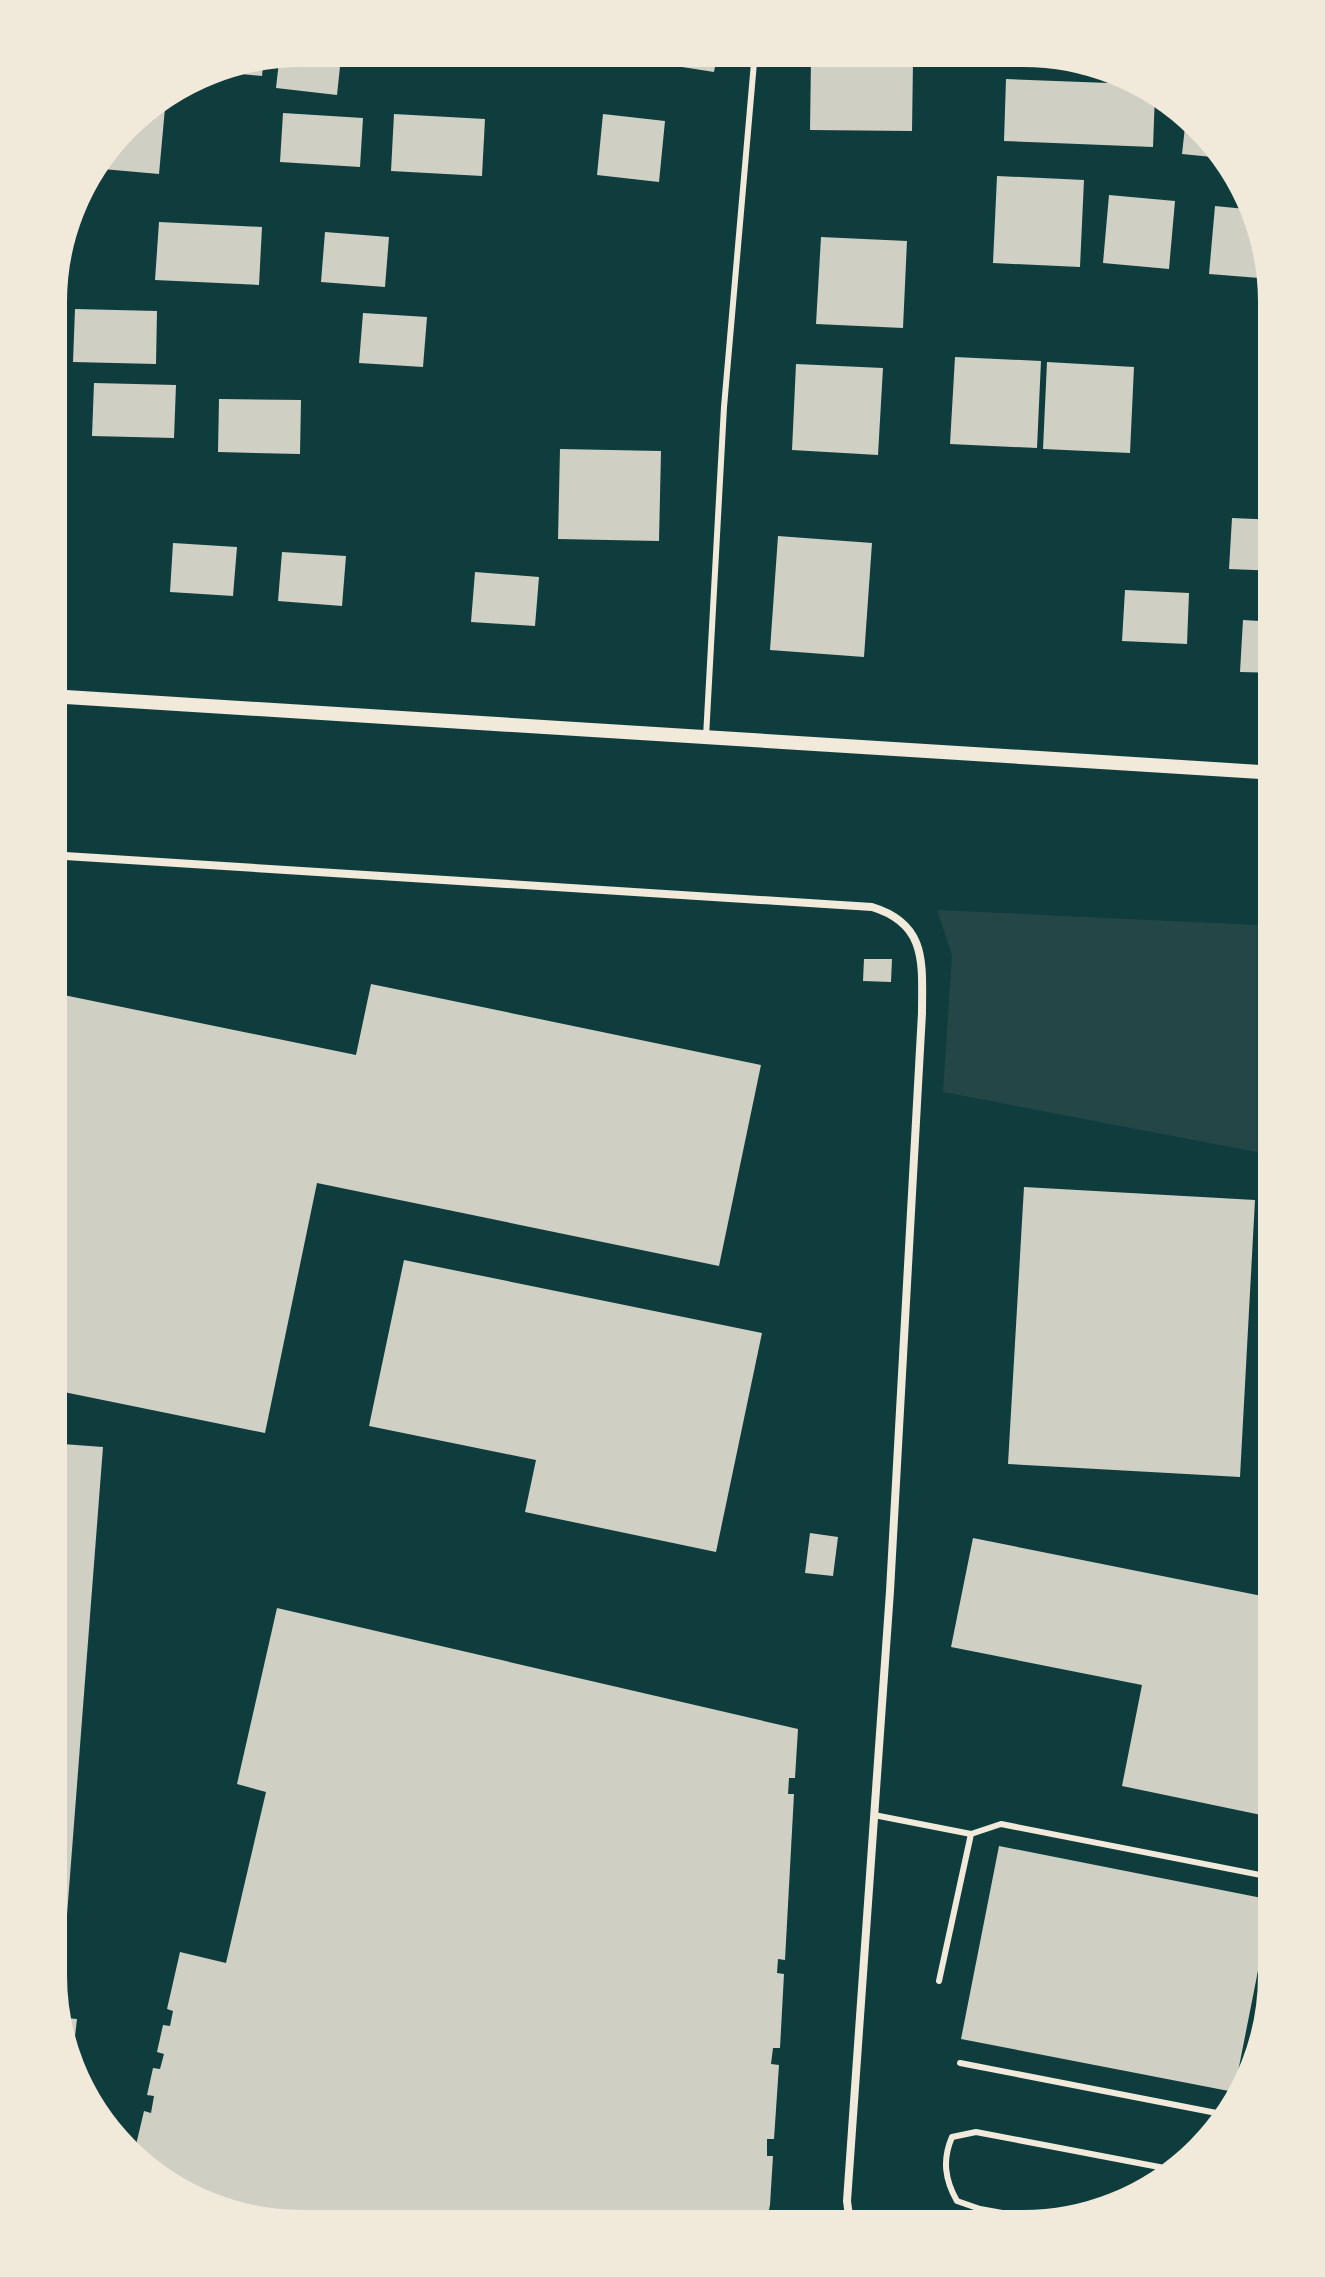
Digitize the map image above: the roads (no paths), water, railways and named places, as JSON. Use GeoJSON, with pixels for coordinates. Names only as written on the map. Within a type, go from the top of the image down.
{"type":"FeatureCollection","features":[{"type":"Feature","properties":{"kind":"street"},"geometry":{"type":"LineString","coordinates":[[62,697],[1263,772]]}},
{"type":"Feature","properties":{"kind":"street"},"geometry":{"type":"LineString","coordinates":[[62,856],[872,907],[892,913],[905,922],[916,942],[922,963],[922,1013],[890,1591],[847,2201],[849,2215]]}},
{"type":"Feature","properties":{"kind":"lane"},"geometry":{"type":"LineString","coordinates":[[706,737],[725,392],[754,62]]}},
{"type":"Feature","properties":{"kind":"lane"},"geometry":{"type":"LineString","coordinates":[[874,1815],[971,1834],[1001,1824],[1262,1875]]}},
{"type":"Feature","properties":{"kind":"lane"},"geometry":{"type":"LineString","coordinates":[[939,1981],[971,1834]]}},
{"type":"Feature","properties":{"kind":"lane"},"geometry":{"type":"LineString","coordinates":[[960,2063],[1218,2113]]}},
{"type":"Feature","properties":{"kind":"lane"},"geometry":{"type":"LineString","coordinates":[[1013,2215],[957,2201],[948,2185],[945,2153],[952,2137],[976,2132],[1165,2168]]}}]}
